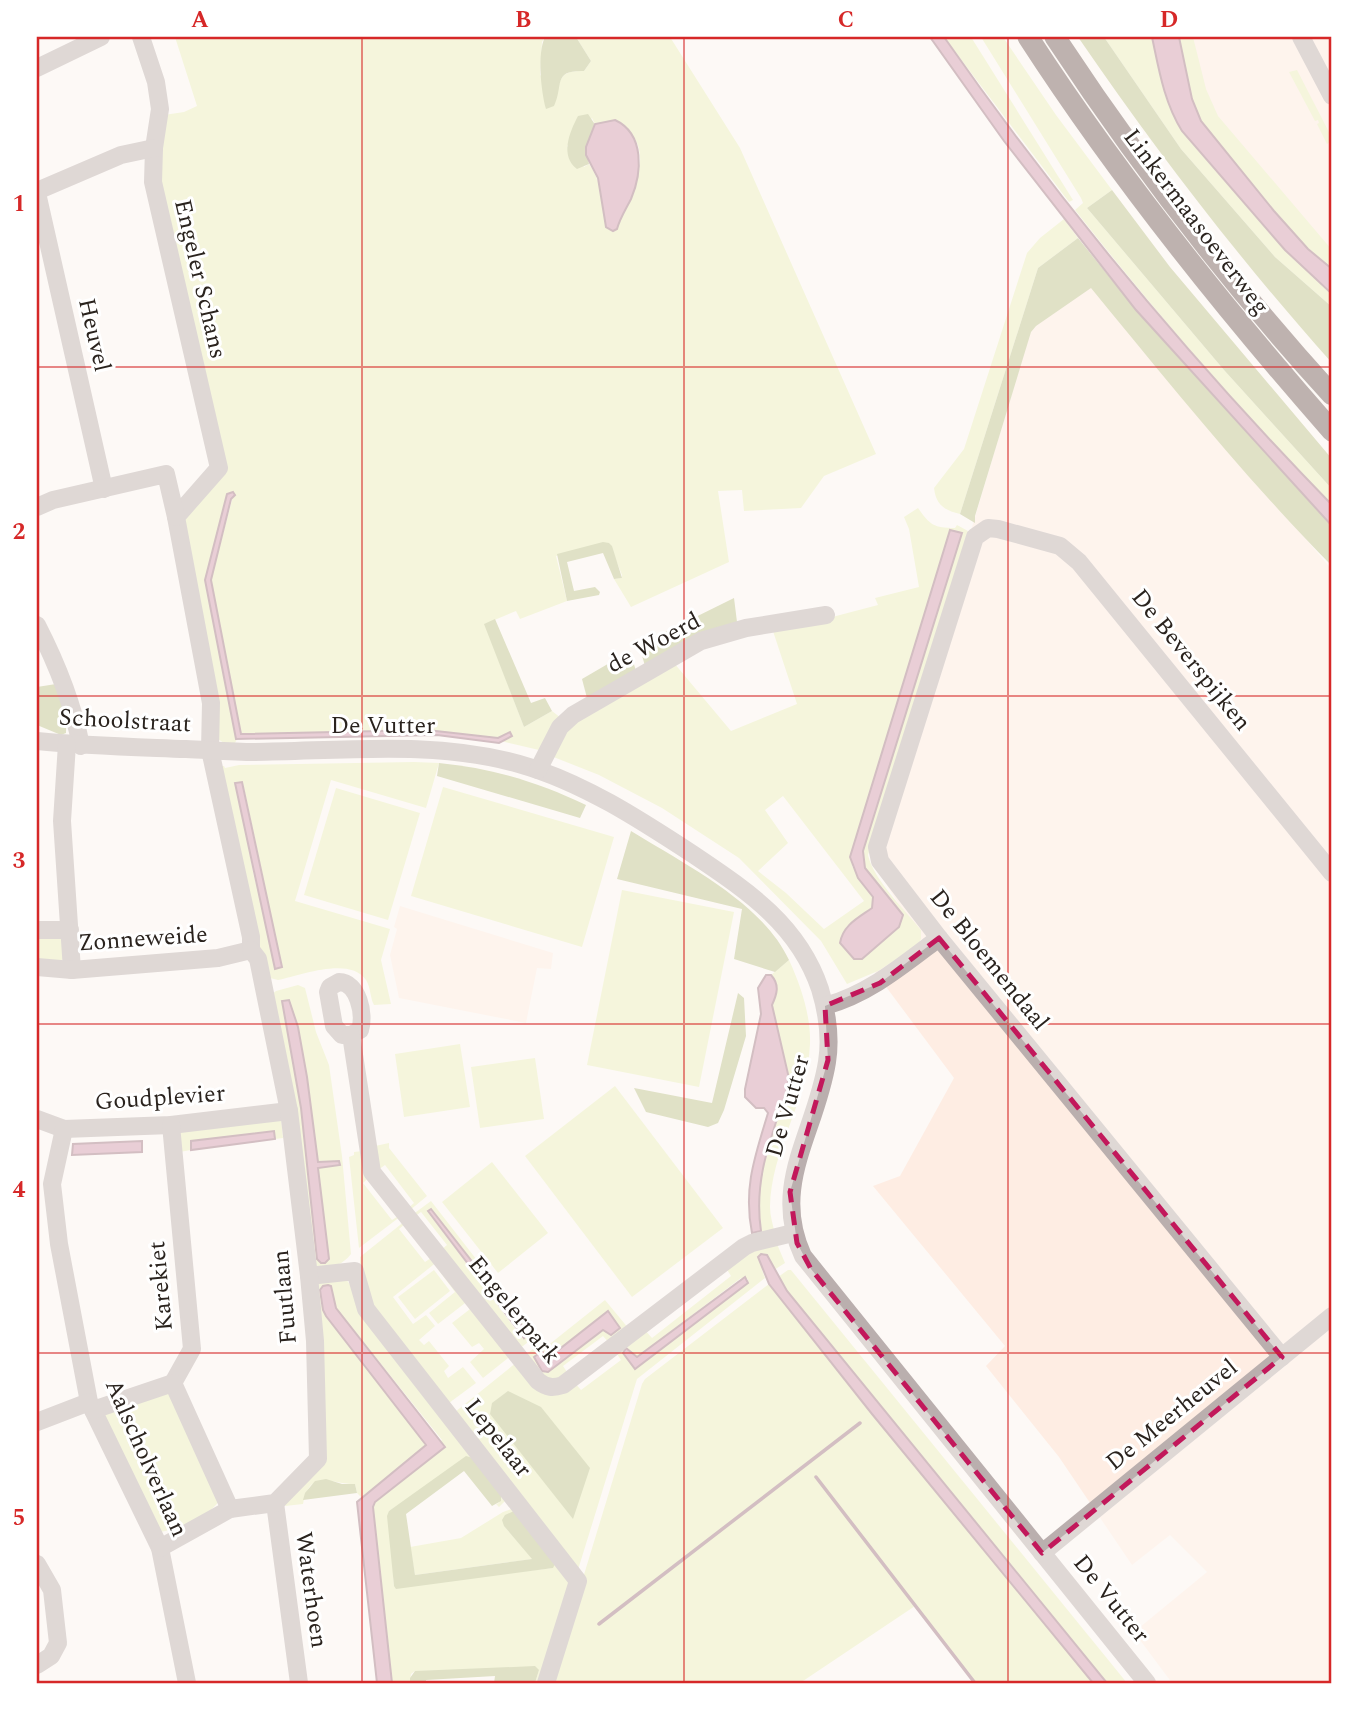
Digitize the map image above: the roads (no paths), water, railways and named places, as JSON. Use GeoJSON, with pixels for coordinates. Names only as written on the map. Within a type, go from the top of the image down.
{"type":"FeatureCollection","features":[{"type":"Feature","properties":{"kind":"highway","name":"Linkermaasoeverweg"},"geometry":{"type":"LineString","coordinates":[[1028,37],[1053,76],[1174,241],[1236,320],[1332,431]]}},
{"type":"Feature","properties":{"kind":"highway","name":"Linkermaasoeverweg"},"geometry":{"type":"LineString","coordinates":[[1055,37],[1100,104],[1190,225],[1332,395]]}},
{"type":"Feature","properties":{"kind":"street"},"geometry":{"type":"LineString","coordinates":[[37,68],[101,37]]}},
{"type":"Feature","properties":{"kind":"street","name":"Engeler Schans"},"geometry":{"type":"LineString","coordinates":[[141,37],[159,96],[160,118],[154,148],[153,182],[219,468],[176,517]]}},
{"type":"Feature","properties":{"kind":"street"},"geometry":{"type":"LineString","coordinates":[[1300,37],[1332,96]]}},
{"type":"Feature","properties":{"kind":"street"},"geometry":{"type":"LineString","coordinates":[[37,192],[121,155],[154,148]]}},
{"type":"Feature","properties":{"kind":"street","name":"Heuvel"},"geometry":{"type":"LineString","coordinates":[[37,192],[103,489]]}},
{"type":"Feature","properties":{"kind":"street"},"geometry":{"type":"LineString","coordinates":[[37,507],[53,500],[166,474],[211,704],[210,750]]}},
{"type":"Feature","properties":{"kind":"street","name":"De Beverspijken"},"geometry":{"type":"LineString","coordinates":[[981,531],[988,528],[998,529],[1060,546],[1079,562],[1332,873]]}},
{"type":"Feature","properties":{"kind":"street","name":"De Bloemendaal"},"geometry":{"type":"LineString","coordinates":[[981,531],[970,546],[877,846],[880,861],[939,938],[1283,1357]]}},
{"type":"Feature","properties":{"kind":"street","name":"de Woerd"},"geometry":{"type":"LineString","coordinates":[[538,769],[560,727],[573,715],[701,641],[746,628],[826,615]]}},
{"type":"Feature","properties":{"kind":"street"},"geometry":{"type":"LineString","coordinates":[[37,625],[50,650],[78,727],[62,821],[72,970]]}},
{"type":"Feature","properties":{"kind":"street","name":"Schoolstraat"},"geometry":{"type":"LineString","coordinates":[[37,741],[210,750]]}},
{"type":"Feature","properties":{"kind":"street","name":"De Vutter"},"geometry":{"type":"LineString","coordinates":[[210,750],[443,750],[488,756],[538,769],[584,790],[632,817],[736,883],[765,906],[783,924],[808,961],[825,1006],[828,1026],[828,1060],[824,1080],[793,1178],[790,1207],[793,1233],[811,1269],[1147,1683]]}},
{"type":"Feature","properties":{"kind":"street","name":"Fuutlaan"},"geometry":{"type":"LineString","coordinates":[[210,750],[251,937],[251,950],[258,959],[289,1111],[315,1341],[318,1459],[275,1503]]}},
{"type":"Feature","properties":{"kind":"street","name":"Zonneweide"},"geometry":{"type":"LineString","coordinates":[[37,930],[69,930]]}},
{"type":"Feature","properties":{"kind":"street"},"geometry":{"type":"LineString","coordinates":[[825,1006],[880,983],[939,938]]}},
{"type":"Feature","properties":{"kind":"street","name":"Zonneweide"},"geometry":{"type":"LineString","coordinates":[[37,967],[72,970],[218,958],[251,950]]}},
{"type":"Feature","properties":{"kind":"street","name":"Engelerpark"},"geometry":{"type":"LineString","coordinates":[[351,1035],[372,1172],[544,1386],[553,1388],[563,1385],[744,1247],[793,1233]]}},
{"type":"Feature","properties":{"kind":"street","name":"Goudplevier"},"geometry":{"type":"LineString","coordinates":[[37,1119],[64,1129],[171,1125],[289,1111]]}},
{"type":"Feature","properties":{"kind":"street","name":"Karekiet"},"geometry":{"type":"LineString","coordinates":[[171,1125],[192,1349],[173,1383]]}},
{"type":"Feature","properties":{"kind":"street","name":"Aalscholverlaan"},"geometry":{"type":"LineString","coordinates":[[64,1129],[44,1184],[59,1244],[91,1406],[160,1548],[187,1683]]}},
{"type":"Feature","properties":{"kind":"street","name":"Lepelaar"},"geometry":{"type":"LineString","coordinates":[[309,1276],[355,1271],[366,1309],[578,1581],[546,1683]]}},
{"type":"Feature","properties":{"kind":"street","name":"De Meerheuvel"},"geometry":{"type":"LineString","coordinates":[[1042,1553],[1332,1316]]}},
{"type":"Feature","properties":{"kind":"street"},"geometry":{"type":"LineString","coordinates":[[37,1422],[173,1383],[230,1509]]}},
{"type":"Feature","properties":{"kind":"street"},"geometry":{"type":"LineString","coordinates":[[160,1548],[230,1509],[275,1503]]}},
{"type":"Feature","properties":{"kind":"street","name":"Waterhoen"},"geometry":{"type":"LineString","coordinates":[[275,1503],[299,1683]]}},
{"type":"Feature","properties":{"kind":"street"},"geometry":{"type":"LineString","coordinates":[[37,1564],[52,1590],[58,1643],[51,1656],[37,1665]]}},
{"type":"Feature","properties":{"kind":"waterway"},"geometry":{"type":"LineString","coordinates":[[599,1624],[860,1423]]}},
{"type":"Feature","properties":{"kind":"waterway"},"geometry":{"type":"LineString","coordinates":[[816,1477],[975,1683]]}}]}
